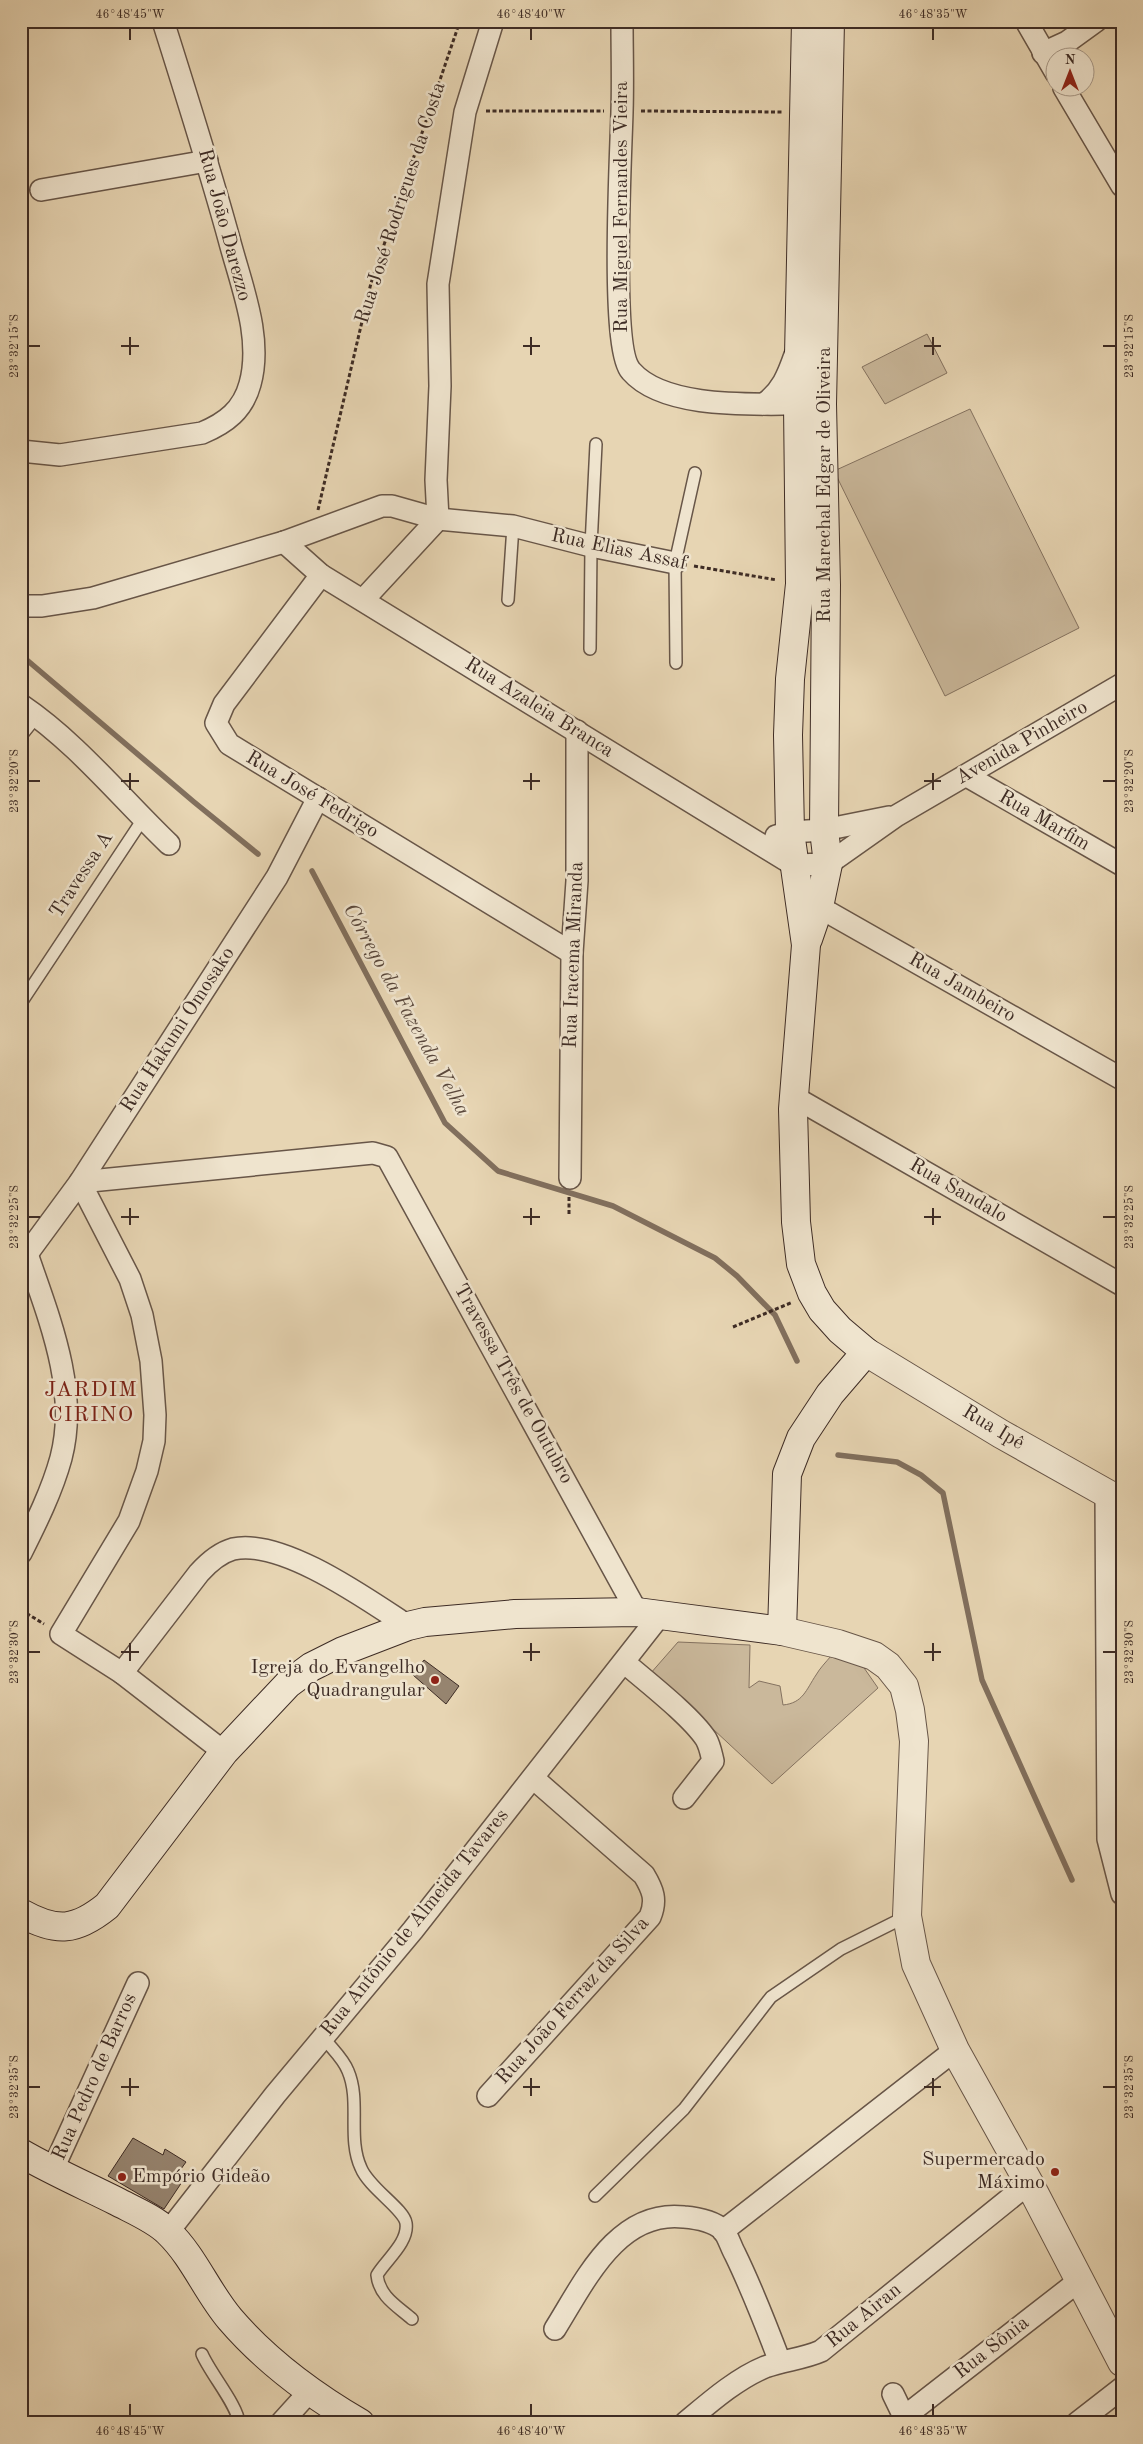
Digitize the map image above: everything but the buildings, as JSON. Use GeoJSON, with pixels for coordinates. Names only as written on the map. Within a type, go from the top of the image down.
{"type":"FeatureCollection","features":[{"type":"Feature","properties":{"kind":"main road","name":"Rua Marechal Edgar de Oliveira"},"geometry":{"type":"LineString","coordinates":[[806,21],[798,404],[800,584],[790,679],[790,832],[794,865],[809,905]]}},
{"type":"Feature","properties":{"kind":"main road","name":"Rua Marechal Edgar de Oliveira"},"geometry":{"type":"LineString","coordinates":[[830,21],[822,404],[826,585],[824,830],[828,864],[809,905],[793,1128],[796,1222],[801,1264],[812,1294],[822,1310],[840,1330],[866,1352]]}},
{"type":"Feature","properties":{"kind":"main road","name":"Rua Ipê"},"geometry":{"type":"LineString","coordinates":[[866,1352],[1001,1434],[1114,1497]]}},
{"type":"Feature","properties":{"kind":"main road"},"geometry":{"type":"LineString","coordinates":[[782,1631],[787,1474],[801,1438],[830,1394],[866,1352]]}},
{"type":"Feature","properties":{"kind":"main road"},"geometry":{"type":"LineString","coordinates":[[21,1913],[55,1926],[74,1926],[90,1920],[107,1906],[224,1752],[288,1684],[311,1667],[343,1651],[408,1626],[425,1622],[515,1614],[649,1613],[782,1631],[838,1644],[874,1656],[888,1666],[904,1686],[910,1710],[914,1741],[907,1916],[916,1964],[955,2050],[1029,2183],[1122,2362]]}},
{"type":"Feature","properties":{"kind":"main road"},"geometry":{"type":"LineString","coordinates":[[21,2153],[52,2171],[135,2211],[168,2232],[190,2260],[229,2318],[262,2353],[310,2391],[360,2423]]}},
{"type":"Feature","properties":{"kind":"street","name":"Rua João Darezzo"},"geometry":{"type":"LineString","coordinates":[[21,451],[60,455],[202,433],[223,424],[241,407],[250,384],[254,357],[252,325],[207,161],[163,21]]}},
{"type":"Feature","properties":{"kind":"street"},"geometry":{"type":"LineString","coordinates":[[363,600],[438,519],[436,480],[440,386],[438,284],[465,112],[493,21]]}},
{"type":"Feature","properties":{"kind":"street","name":"Rua Miguel Fernandes Vieira"},"geometry":{"type":"LineString","coordinates":[[622,21],[619,227],[620,332],[630,370],[648,385],[670,394],[724,404],[798,404]]}},
{"type":"Feature","properties":{"kind":"street"},"geometry":{"type":"LineString","coordinates":[[1026,21],[1046,58]]}},
{"type":"Feature","properties":{"kind":"street"},"geometry":{"type":"LineString","coordinates":[[1043,53],[1067,42],[1096,21]]}},
{"type":"Feature","properties":{"kind":"street"},"geometry":{"type":"LineString","coordinates":[[1070,98],[1122,186]]}},
{"type":"Feature","properties":{"kind":"street"},"geometry":{"type":"LineString","coordinates":[[42,190],[207,161]]}},
{"type":"Feature","properties":{"kind":"street"},"geometry":{"type":"LineString","coordinates":[[764,404],[776,396],[785,382],[799,343]]}},
{"type":"Feature","properties":{"kind":"street"},"geometry":{"type":"LineString","coordinates":[[21,606],[42,606],[93,598],[284,542],[382,506],[392,506],[438,519]]}},
{"type":"Feature","properties":{"kind":"street","name":"Rua Elias Assaf"},"geometry":{"type":"LineString","coordinates":[[438,519],[513,526],[591,546],[675,563]]}},
{"type":"Feature","properties":{"kind":"street","name":"Rua Azaleia Branca"},"geometry":{"type":"LineString","coordinates":[[284,542],[321,575],[794,865]]}},
{"type":"Feature","properties":{"kind":"street","name":"Rua José Fedrigo"},"geometry":{"type":"LineString","coordinates":[[321,575],[224,704],[216,723],[229,744],[572,953]]}},
{"type":"Feature","properties":{"kind":"street","name":"Avenida Pinheiro"},"geometry":{"type":"LineString","coordinates":[[828,864],[896,816],[1122,684]]}},
{"type":"Feature","properties":{"kind":"street"},"geometry":{"type":"LineString","coordinates":[[29,710],[109,781],[143,819],[169,844]]}},
{"type":"Feature","properties":{"kind":"street","name":"Rua Iracema Miranda"},"geometry":{"type":"LineString","coordinates":[[570,1178],[572,953],[577,881],[577,731]]}},
{"type":"Feature","properties":{"kind":"street","name":"Rua Marfim"},"geometry":{"type":"LineString","coordinates":[[967,776],[1122,865]]}},
{"type":"Feature","properties":{"kind":"street","name":"Rua Hakumi Omosako"},"geometry":{"type":"LineString","coordinates":[[24,1250],[80,1182],[277,877],[318,798]]}},
{"type":"Feature","properties":{"kind":"street","name":"Avenida Pinheiro"},"geometry":{"type":"LineString","coordinates":[[790,832],[824,830],[896,816]]}},
{"type":"Feature","properties":{"kind":"street"},"geometry":{"type":"LineString","coordinates":[[756,841],[790,832]]}},
{"type":"Feature","properties":{"kind":"street"},"geometry":{"type":"LineString","coordinates":[[794,865],[828,864]]}},
{"type":"Feature","properties":{"kind":"street","name":"Rua Jambeiro"},"geometry":{"type":"LineString","coordinates":[[809,905],[1122,1079]]}},
{"type":"Feature","properties":{"kind":"street","name":"Rua Sandalo"},"geometry":{"type":"LineString","coordinates":[[794,1097],[1122,1285]]}},
{"type":"Feature","properties":{"kind":"street","name":"Travessa Três de Outubro"},"geometry":{"type":"LineString","coordinates":[[80,1182],[373,1153],[387,1157],[649,1613]]}},
{"type":"Feature","properties":{"kind":"street"},"geometry":{"type":"LineString","coordinates":[[80,1182],[130,1279],[142,1315],[151,1360],[155,1415],[154,1441],[149,1463],[129,1521],[61,1634],[122,1673],[224,1752]]}},
{"type":"Feature","properties":{"kind":"street"},"geometry":{"type":"LineString","coordinates":[[21,1554],[53,1482],[61,1456],[65,1428],[64,1392],[56,1341],[24,1250]]}},
{"type":"Feature","properties":{"kind":"street"},"geometry":{"type":"LineString","coordinates":[[1114,1497],[1108,1839],[1122,1894]]}},
{"type":"Feature","properties":{"kind":"street"},"geometry":{"type":"LineString","coordinates":[[122,1673],[199,1573],[213,1559],[232,1550],[251,1548],[272,1552],[305,1565],[353,1590],[408,1626]]}},
{"type":"Feature","properties":{"kind":"street","name":"Rua Antônio de Almeida Tavares"},"geometry":{"type":"LineString","coordinates":[[168,2232],[323,2037],[413,1930],[625,1663],[649,1613]]}},
{"type":"Feature","properties":{"kind":"street"},"geometry":{"type":"LineString","coordinates":[[625,1663],[681,1713],[705,1738],[710,1748],[713,1761],[684,1798]]}},
{"type":"Feature","properties":{"kind":"street","name":"Rua João Ferraz da Silva"},"geometry":{"type":"LineString","coordinates":[[488,2096],[604,1970],[650,1917],[655,1907],[652,1888],[644,1875],[533,1778]]}},
{"type":"Feature","properties":{"kind":"street","name":"Rua Pedro de Barros"},"geometry":{"type":"LineString","coordinates":[[52,2171],[138,1983]]}},
{"type":"Feature","properties":{"kind":"street"},"geometry":{"type":"LineString","coordinates":[[723,2231],[955,2050]]}},
{"type":"Feature","properties":{"kind":"street","name":"Rua Airan"},"geometry":{"type":"LineString","coordinates":[[685,2423],[750,2374],[780,2362],[807,2357],[821,2351],[1029,2183]]}},
{"type":"Feature","properties":{"kind":"street"},"geometry":{"type":"LineString","coordinates":[[554,2329],[607,2249],[628,2231],[650,2220],[674,2216],[696,2218],[723,2231],[760,2307],[780,2362]]}},
{"type":"Feature","properties":{"kind":"street","name":"Rua Sônia"},"geometry":{"type":"LineString","coordinates":[[906,2420],[1080,2280]]}},
{"type":"Feature","properties":{"kind":"street"},"geometry":{"type":"LineString","coordinates":[[1077,2423],[1122,2388]]}},
{"type":"Feature","properties":{"kind":"street"},"geometry":{"type":"LineString","coordinates":[[281,2423],[310,2391]]}},
{"type":"Feature","properties":{"kind":"street"},"geometry":{"type":"LineString","coordinates":[[893,2394],[906,2420]]}},
{"type":"Feature","properties":{"kind":"lane"},"geometry":{"type":"LineString","coordinates":[[590,649],[591,546],[596,444]]}},
{"type":"Feature","properties":{"kind":"lane"},"geometry":{"type":"LineString","coordinates":[[676,663],[675,563],[695,473]]}},
{"type":"Feature","properties":{"kind":"lane"},"geometry":{"type":"LineString","coordinates":[[508,600],[513,526]]}},
{"type":"Feature","properties":{"kind":"lane"},"geometry":{"type":"LineString","coordinates":[[21,736],[29,710]]}},
{"type":"Feature","properties":{"kind":"lane","name":"Travessa A"},"geometry":{"type":"LineString","coordinates":[[21,1003],[143,819]]}},
{"type":"Feature","properties":{"kind":"lane"},"geometry":{"type":"LineString","coordinates":[[595,2196],[684,2109],[771,1997],[841,1949],[907,1916]]}},
{"type":"Feature","properties":{"kind":"lane"},"geometry":{"type":"LineString","coordinates":[[323,2037],[344,2063],[352,2082],[354,2148],[362,2171],[376,2191],[403,2215],[406,2223],[405,2237],[377,2275],[378,2284],[383,2294],[412,2319]]}},
{"type":"Feature","properties":{"kind":"lane"},"geometry":{"type":"LineString","coordinates":[[202,2354],[212,2376],[235,2408],[239,2423]]}},
{"type":"Feature","properties":{"kind":"path","name":"Rua José Rodrigues da Costa"},"geometry":{"type":"LineString","coordinates":[[312,532],[371,283],[460,21]]}},
{"type":"Feature","properties":{"kind":"path","name":"Rua Elias Assaf"},"geometry":{"type":"LineString","coordinates":[[675,563],[800,584]]}},
{"type":"Feature","properties":{"kind":"path"},"geometry":{"type":"LineString","coordinates":[[569,1209],[569,1214]]}},
{"type":"Feature","properties":{"kind":"path"},"geometry":{"type":"LineString","coordinates":[[733,1327],[787,1304]]}},
{"type":"Feature","properties":{"kind":"path"},"geometry":{"type":"LineString","coordinates":[[21,1610],[61,1634]]}},
{"type":"Feature","properties":{"kind":"shaded area"},"geometry":{"type":"Polygon","coordinates":[[[927,334],[947,373],[885,404],[862,367],[927,334]]]}},
{"type":"Feature","properties":{"kind":"shaded area"},"geometry":{"type":"Polygon","coordinates":[[[970,409],[1079,628],[945,696],[834,471],[970,409]]]}},
{"type":"Feature","properties":{"kind":"shaded area"},"geometry":{"type":"Polygon","coordinates":[[[678,1642],[750,1645],[749,1688],[759,1681],[780,1686],[783,1705],[800,1699],[819,1670],[831,1656],[862,1665],[878,1688],[772,1784],[684,1702],[650,1674],[678,1642]]]}},
{"type":"Feature","properties":{"kind":"waterway","name":"Córrego da Fazenda Velha"},"geometry":{"type":"LineString","coordinates":[[21,655],[258,854]]}},
{"type":"Feature","properties":{"kind":"waterway","name":"Córrego da Fazenda Velha"},"geometry":{"type":"LineString","coordinates":[[312,871],[445,1123],[498,1171],[613,1206],[715,1258],[737,1276],[775,1315],[797,1361]]}},
{"type":"Feature","properties":{"kind":"waterway","name":"Córrego da Fazenda Velha"},"geometry":{"type":"LineString","coordinates":[[838,1455],[897,1462],[921,1475],[943,1493],[982,1680],[1072,1880]]}},
{"type":"Feature","properties":{"kind":"place","name":"Igreja do Evangelho Quadrangular"},"geometry":{"type":"Point","coordinates":[435,1680]}},
{"type":"Feature","properties":{"kind":"place","name":"Supermercado Máximo"},"geometry":{"type":"Point","coordinates":[1055,2172]}},
{"type":"Feature","properties":{"kind":"place","name":"Empório Gideão"},"geometry":{"type":"Point","coordinates":[122,2177]}},
{"type":"Feature","properties":{"kind":"district","name":"JARDIM CIRINO"},"geometry":{"type":"Point","coordinates":[91,1402]}}]}
